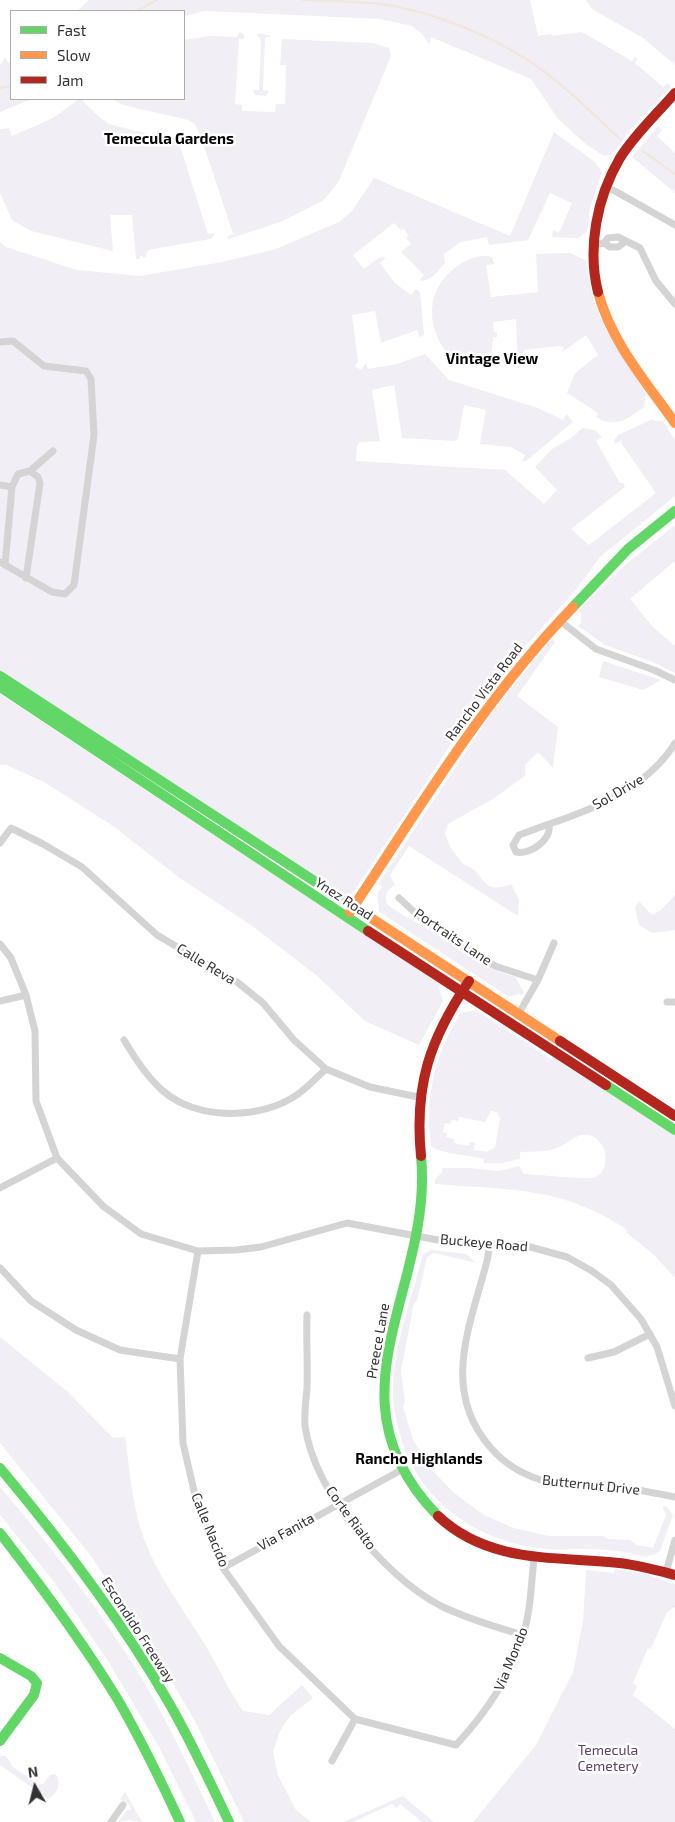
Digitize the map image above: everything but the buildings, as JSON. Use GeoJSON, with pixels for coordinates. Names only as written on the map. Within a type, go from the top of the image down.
{"type":"FeatureCollection","features":[{"type":"Feature","properties":{"kind":"main road"},"geometry":{"type":"LineString","coordinates":[[675,93],[620,159],[605,188],[597,218],[593,245],[594,266],[600,295],[610,327],[675,423]]}},
{"type":"Feature","properties":{"kind":"main road","name":"Rancho Vista Road"},"geometry":{"type":"LineString","coordinates":[[347,917],[481,715],[559,620],[628,549],[675,511]]}},
{"type":"Feature","properties":{"kind":"main road","name":"Ynez Road"},"geometry":{"type":"LineString","coordinates":[[0,676],[353,908],[469,981],[675,1116]]}},
{"type":"Feature","properties":{"kind":"main road","name":"Ynez Road"},"geometry":{"type":"LineString","coordinates":[[0,687],[240,848],[675,1130]]}},
{"type":"Feature","properties":{"kind":"main road","name":"Preece Lane"},"geometry":{"type":"LineString","coordinates":[[469,981],[436,1034],[425,1064],[418,1098],[423,1199],[418,1236],[402,1289],[386,1358],[382,1394],[385,1420],[403,1469],[425,1502],[450,1526],[494,1550],[534,1559],[627,1563],[670,1574]]}},
{"type":"Feature","properties":{"kind":"main road","name":"Escondido Freeway"},"geometry":{"type":"LineString","coordinates":[[0,1468],[73,1558],[136,1650],[194,1750],[229,1822]]}},
{"type":"Feature","properties":{"kind":"main road"},"geometry":{"type":"LineString","coordinates":[[0,1533],[34,1576],[107,1683],[154,1766],[180,1822]]}},
{"type":"Feature","properties":{"kind":"main road"},"geometry":{"type":"LineString","coordinates":[[0,1658],[31,1676],[38,1683],[34,1695],[0,1741]]}},
{"type":"Feature","properties":{"kind":"street"},"geometry":{"type":"LineString","coordinates":[[605,188],[615,191],[675,225]]}},
{"type":"Feature","properties":{"kind":"street"},"geometry":{"type":"LineString","coordinates":[[593,245],[604,243],[610,248],[618,247],[625,242],[636,244],[640,248],[656,281],[675,304]]}},
{"type":"Feature","properties":{"kind":"street"},"geometry":{"type":"LineString","coordinates":[[0,342],[13,341],[44,366],[86,371],[91,379],[94,435],[74,585],[65,594],[52,592],[2,563],[12,486],[18,474],[30,471],[53,451]]}},
{"type":"Feature","properties":{"kind":"street"},"geometry":{"type":"LineString","coordinates":[[26,578],[40,483],[38,477],[30,471]]}},
{"type":"Feature","properties":{"kind":"street"},"geometry":{"type":"LineString","coordinates":[[0,485],[12,486]]}},
{"type":"Feature","properties":{"kind":"street"},"geometry":{"type":"LineString","coordinates":[[559,620],[596,649],[654,670],[675,680]]}},
{"type":"Feature","properties":{"kind":"street","name":"Sol Drive"},"geometry":{"type":"LineString","coordinates":[[549,824],[550,833],[547,839],[524,852],[516,852],[513,845],[519,835],[549,824],[573,816],[631,787],[652,771],[675,743]]}},
{"type":"Feature","properties":{"kind":"street","name":"Calle Reva"},"geometry":{"type":"LineString","coordinates":[[0,843],[11,828],[82,867],[157,935],[237,982],[263,1003],[294,1040],[326,1069],[370,1087],[418,1098]]}},
{"type":"Feature","properties":{"kind":"street","name":"Portraits Lane"},"geometry":{"type":"LineString","coordinates":[[399,898],[424,921],[495,966],[538,980]]}},
{"type":"Feature","properties":{"kind":"street"},"geometry":{"type":"LineString","coordinates":[[518,1013],[538,980],[554,943]]}},
{"type":"Feature","properties":{"kind":"street"},"geometry":{"type":"LineString","coordinates":[[0,944],[11,958],[26,995],[35,1031],[34,1070],[36,1102],[57,1158],[0,1188]]}},
{"type":"Feature","properties":{"kind":"street"},"geometry":{"type":"LineString","coordinates":[[0,1001],[26,995]]}},
{"type":"Feature","properties":{"kind":"street"},"geometry":{"type":"LineString","coordinates":[[124,1040],[141,1067],[164,1092],[190,1107],[215,1112],[237,1114],[268,1109],[297,1095],[326,1069]]}},
{"type":"Feature","properties":{"kind":"street","name":"Buckeye Road"},"geometry":{"type":"LineString","coordinates":[[57,1158],[103,1206],[141,1234],[198,1251],[236,1250],[261,1246],[347,1223],[454,1243],[507,1244],[543,1249],[567,1257],[592,1271],[627,1302],[658,1347],[675,1406]]}},
{"type":"Feature","properties":{"kind":"street","name":"Butternut Drive"},"geometry":{"type":"LineString","coordinates":[[489,1245],[488,1257],[462,1359],[461,1377],[468,1411],[484,1440],[510,1465],[533,1478],[561,1484],[600,1486],[675,1497]]}},
{"type":"Feature","properties":{"kind":"street","name":"Calle Nacido"},"geometry":{"type":"LineString","coordinates":[[198,1251],[180,1359],[183,1443],[197,1504],[223,1568],[279,1646],[355,1719],[456,1745]]}},
{"type":"Feature","properties":{"kind":"street"},"geometry":{"type":"LineString","coordinates":[[0,1268],[31,1301],[76,1330],[120,1350],[180,1359]]}},
{"type":"Feature","properties":{"kind":"street","name":"Corte Rialto"},"geometry":{"type":"LineString","coordinates":[[306,1315],[305,1425],[315,1466],[337,1504],[359,1534],[406,1584],[440,1605],[480,1623],[523,1635]]}},
{"type":"Feature","properties":{"kind":"street"},"geometry":{"type":"LineString","coordinates":[[588,1358],[614,1352],[650,1334]]}},
{"type":"Feature","properties":{"kind":"street","name":"Via Fanita"},"geometry":{"type":"LineString","coordinates":[[223,1568],[403,1469]]}},
{"type":"Feature","properties":{"kind":"street"},"geometry":{"type":"LineString","coordinates":[[670,1574],[675,1540]]}},
{"type":"Feature","properties":{"kind":"street","name":"Via Mondo"},"geometry":{"type":"LineString","coordinates":[[456,1745],[478,1721],[499,1691],[523,1635],[534,1559]]}},
{"type":"Feature","properties":{"kind":"street"},"geometry":{"type":"LineString","coordinates":[[332,1761],[355,1719]]}},
{"type":"Feature","properties":{"kind":"street"},"geometry":{"type":"LineString","coordinates":[[110,1822],[123,1805]]}},
{"type":"Feature","properties":{"kind":"green space"},"geometry":{"type":"Polygon","coordinates":[[[89,0],[530,0],[538,36],[582,32],[632,61],[635,57],[638,59],[635,63],[663,87],[668,83],[671,87],[632,128],[612,155],[604,156],[587,145],[558,119],[531,79],[431,37],[429,45],[423,35],[412,26],[380,19],[206,11],[185,16],[185,10],[78,10],[89,0]]]}},
{"type":"Feature","properties":{"kind":"green space"},"geometry":{"type":"Polygon","coordinates":[[[586,0],[675,0],[675,65],[643,38],[592,9],[586,0]]]}},
{"type":"Feature","properties":{"kind":"green space"},"geometry":{"type":"Polygon","coordinates":[[[240,32],[245,36],[243,39],[239,39],[235,104],[242,105],[242,111],[275,112],[276,104],[285,104],[286,65],[280,65],[282,39],[373,43],[389,48],[391,56],[339,181],[324,200],[283,221],[229,239],[227,237],[233,234],[195,124],[188,120],[123,105],[114,100],[185,100],[185,40],[209,36],[237,37],[240,32]]]}},
{"type":"Feature","properties":{"kind":"green space"},"geometry":{"type":"Polygon","coordinates":[[[259,33],[271,36],[265,38],[263,90],[269,91],[266,96],[255,95],[253,90],[259,90],[261,41],[256,36],[259,33]]]}},
{"type":"Feature","properties":{"kind":"green space"},"geometry":{"type":"Polygon","coordinates":[[[5,57],[10,62],[10,100],[30,100],[0,112],[0,65],[5,57]]]}},
{"type":"Feature","properties":{"kind":"green space"},"geometry":{"type":"Polygon","coordinates":[[[78,100],[84,100],[98,116],[109,124],[184,143],[180,146],[208,234],[214,233],[214,236],[210,239],[148,250],[145,258],[140,255],[140,259],[136,259],[132,215],[110,215],[113,251],[31,231],[12,220],[0,193],[0,129],[9,128],[12,136],[53,118],[78,100]]]}},
{"type":"Feature","properties":{"kind":"green space"},"geometry":{"type":"Polygon","coordinates":[[[658,126],[662,130],[657,136],[675,153],[675,193],[632,157],[658,126]]]}},
{"type":"Feature","properties":{"kind":"green space"},"geometry":{"type":"Polygon","coordinates":[[[554,132],[595,162],[602,172],[590,208],[587,232],[578,238],[552,237],[553,230],[559,233],[572,203],[550,193],[528,240],[489,245],[487,237],[461,242],[444,254],[445,263],[434,275],[424,281],[419,281],[424,275],[401,252],[411,244],[406,238],[409,236],[404,229],[401,230],[394,223],[353,255],[364,269],[380,257],[386,258],[380,263],[395,283],[411,295],[416,289],[420,292],[424,334],[420,338],[417,330],[381,343],[375,311],[352,315],[358,361],[355,366],[361,370],[366,363],[368,369],[397,364],[425,354],[449,380],[538,408],[563,420],[567,414],[573,422],[526,461],[522,461],[525,455],[511,447],[480,444],[486,410],[464,405],[458,439],[454,441],[402,438],[394,385],[372,390],[380,441],[360,442],[357,446],[356,461],[505,470],[544,504],[557,490],[535,467],[552,449],[571,438],[582,428],[595,430],[602,437],[596,441],[620,483],[623,483],[625,487],[571,529],[589,545],[656,493],[621,443],[622,440],[615,444],[614,440],[618,435],[653,419],[654,421],[663,421],[675,440],[675,496],[600,557],[575,591],[504,670],[461,729],[355,890],[351,894],[341,895],[0,672],[0,242],[6,247],[77,270],[140,276],[222,262],[276,249],[339,222],[352,211],[374,178],[510,236],[554,132]]]}},
{"type":"Feature","properties":{"kind":"green space"},"geometry":{"type":"Polygon","coordinates":[[[570,253],[586,260],[589,282],[600,317],[607,332],[647,396],[645,397],[644,407],[621,421],[603,421],[596,417],[598,413],[567,393],[575,373],[598,355],[586,335],[562,352],[563,347],[560,346],[524,350],[518,370],[516,319],[493,322],[494,332],[497,333],[497,337],[493,337],[490,367],[457,354],[453,360],[437,337],[433,325],[433,300],[438,288],[445,277],[464,262],[478,257],[492,257],[494,264],[486,265],[491,297],[538,292],[536,254],[570,253]]]}},
{"type":"Feature","properties":{"kind":"green space"},"geometry":{"type":"Polygon","coordinates":[[[675,525],[675,561],[630,599],[653,627],[675,646],[675,673],[653,662],[605,645],[578,626],[581,623],[581,613],[578,611],[623,567],[675,525]]]}},
{"type":"Feature","properties":{"kind":"green space"},"geometry":{"type":"Polygon","coordinates":[[[552,639],[555,642],[517,696],[558,727],[553,768],[538,752],[525,765],[526,775],[496,797],[448,824],[445,834],[450,847],[464,865],[477,872],[484,882],[493,887],[511,884],[519,900],[518,916],[409,846],[390,875],[395,885],[388,891],[386,896],[388,905],[393,909],[428,929],[471,958],[505,974],[517,977],[516,979],[524,992],[522,995],[509,997],[378,911],[377,894],[382,887],[378,884],[493,711],[552,639]]]}},
{"type":"Feature","properties":{"kind":"green space"},"geometry":{"type":"Polygon","coordinates":[[[603,661],[661,680],[643,690],[599,677],[603,661]]]}},
{"type":"Feature","properties":{"kind":"green space"},"geometry":{"type":"Polygon","coordinates":[[[0,694],[441,985],[439,988],[443,1001],[419,1045],[365,1021],[316,975],[251,925],[181,879],[113,826],[44,782],[6,765],[0,765],[0,694]]]}},
{"type":"Feature","properties":{"kind":"green space"},"geometry":{"type":"Polygon","coordinates":[[[675,895],[675,930],[652,933],[639,925],[635,908],[639,901],[652,915],[661,910],[675,895]]]}},
{"type":"Feature","properties":{"kind":"green space"},"geometry":{"type":"Polygon","coordinates":[[[476,1010],[551,1059],[554,1056],[675,1136],[675,1278],[654,1255],[627,1233],[626,1229],[602,1215],[579,1205],[557,1197],[534,1193],[435,1184],[435,1180],[442,1172],[442,1168],[499,1171],[519,1166],[524,1174],[591,1178],[596,1177],[601,1172],[606,1160],[600,1142],[588,1135],[577,1137],[551,1150],[520,1152],[520,1159],[502,1163],[483,1163],[484,1159],[478,1157],[449,1153],[431,1146],[429,1110],[434,1076],[444,1044],[461,1013],[476,1010]],[[491,1111],[485,1122],[459,1117],[458,1121],[451,1120],[450,1124],[445,1123],[443,1132],[447,1134],[446,1137],[454,1139],[454,1143],[469,1146],[470,1142],[475,1143],[474,1150],[487,1152],[495,1147],[500,1119],[497,1112],[491,1111]]]}},
{"type":"Feature","properties":{"kind":"green space"},"geometry":{"type":"Polygon","coordinates":[[[432,1250],[466,1254],[476,1263],[434,1253],[427,1257],[417,1301],[414,1303],[401,1371],[405,1402],[403,1407],[414,1442],[430,1464],[431,1469],[454,1493],[484,1515],[514,1528],[549,1536],[604,1536],[608,1539],[630,1540],[637,1545],[653,1548],[666,1515],[663,1506],[667,1507],[673,1515],[660,1551],[647,1556],[606,1550],[546,1549],[518,1544],[492,1536],[467,1523],[445,1507],[426,1486],[411,1462],[400,1435],[394,1405],[393,1386],[400,1336],[423,1254],[432,1250]]]}},
{"type":"Feature","properties":{"kind":"green space"},"geometry":{"type":"Polygon","coordinates":[[[0,1337],[68,1392],[113,1438],[125,1437],[137,1514],[150,1553],[243,1711],[269,1715],[302,1685],[313,1698],[290,1716],[280,1731],[273,1752],[278,1775],[296,1810],[311,1822],[244,1822],[195,1721],[149,1642],[91,1556],[0,1443],[0,1337]]]}},
{"type":"Feature","properties":{"kind":"green space"},"geometry":{"type":"Polygon","coordinates":[[[0,1487],[79,1585],[135,1668],[172,1733],[215,1822],[196,1822],[159,1747],[108,1661],[55,1583],[0,1515],[0,1487]]]}},
{"type":"Feature","properties":{"kind":"green space","name":"Temecula Cemetery"},"geometry":{"type":"Polygon","coordinates":[[[615,1569],[645,1574],[675,1584],[675,1607],[667,1612],[651,1649],[648,1648],[633,1683],[637,1687],[633,1695],[675,1729],[675,1822],[473,1822],[536,1745],[573,1672],[583,1621],[586,1570],[614,1573],[615,1569]]]}},
{"type":"Feature","properties":{"kind":"green space"},"geometry":{"type":"Polygon","coordinates":[[[0,1756],[6,1756],[13,1767],[38,1784],[43,1784],[50,1775],[55,1774],[59,1781],[54,1795],[48,1799],[0,1765],[0,1756]]]}},
{"type":"Feature","properties":{"kind":"green space"},"geometry":{"type":"Polygon","coordinates":[[[125,1792],[142,1822],[129,1820],[118,1822],[126,1811],[131,1809],[129,1804],[120,1799],[125,1792]]]}},
{"type":"Feature","properties":{"kind":"green space"},"geometry":{"type":"Polygon","coordinates":[[[403,1796],[434,1822],[422,1822],[400,1804],[397,1808],[392,1804],[353,1822],[343,1822],[403,1796]]]}},
{"type":"Feature","properties":{"kind":"waterway"},"geometry":{"type":"LineString","coordinates":[[139,10],[157,0]]}},
{"type":"Feature","properties":{"kind":"waterway"},"geometry":{"type":"LineString","coordinates":[[303,0],[360,2],[394,6],[439,18],[483,35],[543,71],[576,98],[620,139]]}},
{"type":"Feature","properties":{"kind":"waterway"},"geometry":{"type":"LineString","coordinates":[[0,88],[10,86]]}},
{"type":"Feature","properties":{"kind":"waterway"},"geometry":{"type":"LineString","coordinates":[[643,151],[675,174]]}},
{"type":"Feature","properties":{"kind":"traffic: fast"},"geometry":{"type":"LineString","coordinates":[[573,607],[628,549],[675,511]]}},
{"type":"Feature","properties":{"kind":"traffic: fast"},"geometry":{"type":"LineString","coordinates":[[0,676],[354,907]]}},
{"type":"Feature","properties":{"kind":"traffic: fast"},"geometry":{"type":"LineString","coordinates":[[0,687],[368,931]]}},
{"type":"Feature","properties":{"kind":"traffic: fast"},"geometry":{"type":"LineString","coordinates":[[606,1085],[675,1130]]}},
{"type":"Feature","properties":{"kind":"traffic: fast"},"geometry":{"type":"LineString","coordinates":[[421,1156],[421,1204],[413,1251],[391,1340],[385,1384],[388,1428],[404,1471],[438,1516]]}},
{"type":"Feature","properties":{"kind":"traffic: fast"},"geometry":{"type":"LineString","coordinates":[[0,1468],[90,1582],[131,1641],[177,1717],[229,1822]]}},
{"type":"Feature","properties":{"kind":"traffic: fast"},"geometry":{"type":"LineString","coordinates":[[0,1533],[62,1615],[105,1678],[143,1745],[180,1822]]}},
{"type":"Feature","properties":{"kind":"traffic: fast"},"geometry":{"type":"LineString","coordinates":[[0,1658],[31,1676],[37,1683],[34,1695],[0,1741]]}},
{"type":"Feature","properties":{"kind":"traffic: slow"},"geometry":{"type":"LineString","coordinates":[[598,292],[611,328],[620,345],[675,423]]}},
{"type":"Feature","properties":{"kind":"traffic: slow"},"geometry":{"type":"LineString","coordinates":[[350,912],[428,793],[482,716],[541,642],[573,607]]}},
{"type":"Feature","properties":{"kind":"traffic: slow"},"geometry":{"type":"LineString","coordinates":[[354,907],[560,1041]]}},
{"type":"Feature","properties":{"kind":"traffic: jam"},"geometry":{"type":"LineString","coordinates":[[598,292],[595,275],[594,241],[596,223],[605,189],[626,149],[675,93]]}},
{"type":"Feature","properties":{"kind":"traffic: jam"},"geometry":{"type":"LineString","coordinates":[[368,931],[606,1085]]}},
{"type":"Feature","properties":{"kind":"traffic: jam"},"geometry":{"type":"LineString","coordinates":[[421,1156],[420,1107],[428,1064],[444,1023],[469,981]]}},
{"type":"Feature","properties":{"kind":"traffic: jam"},"geometry":{"type":"LineString","coordinates":[[560,1041],[675,1116]]}},
{"type":"Feature","properties":{"kind":"traffic: jam"},"geometry":{"type":"LineString","coordinates":[[438,1516],[458,1532],[479,1543],[501,1550],[547,1558],[626,1564],[675,1575]]}},
{"type":"Feature","properties":{"kind":"district","name":"Temecula Gardens"},"geometry":{"type":"Point","coordinates":[169,139]}},
{"type":"Feature","properties":{"kind":"district","name":"Vintage View"},"geometry":{"type":"Point","coordinates":[492,359]}},
{"type":"Feature","properties":{"kind":"district","name":"Rancho Highlands"},"geometry":{"type":"Point","coordinates":[419,1459]}}]}
